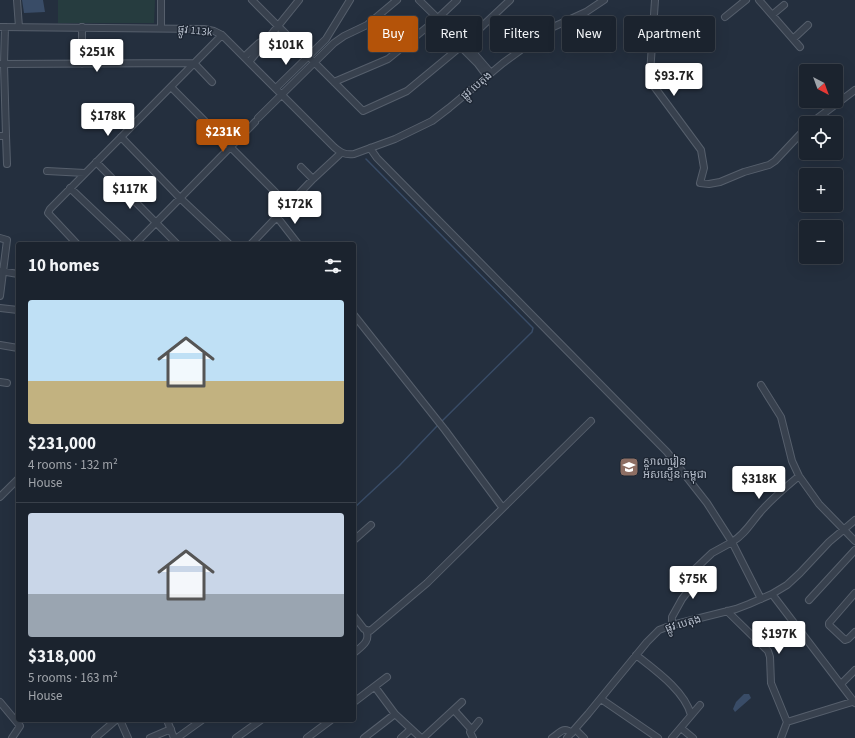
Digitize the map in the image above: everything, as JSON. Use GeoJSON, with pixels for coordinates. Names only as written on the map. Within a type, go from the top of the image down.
{"type":"FeatureCollection","features":[{"type":"Feature","properties":{"kind":"street"},"geometry":{"type":"LineString","coordinates":[[17,0],[19,27]]}},
{"type":"Feature","properties":{"kind":"street"},"geometry":{"type":"LineString","coordinates":[[161,0],[161,28]]}},
{"type":"Feature","properties":{"kind":"street"},"geometry":{"type":"LineString","coordinates":[[253,0],[278,27],[363,111],[407,91],[454,52]]}},
{"type":"Feature","properties":{"kind":"street"},"geometry":{"type":"LineString","coordinates":[[249,62],[299,0]]}},
{"type":"Feature","properties":{"kind":"street"},"geometry":{"type":"LineString","coordinates":[[276,88],[326,39],[350,0]]}},
{"type":"Feature","properties":{"kind":"street"},"geometry":{"type":"LineString","coordinates":[[137,242],[314,62],[344,36],[367,25],[397,0]]}},
{"type":"Feature","properties":{"kind":"street"},"geometry":{"type":"LineString","coordinates":[[419,0],[434,16]]}},
{"type":"Feature","properties":{"kind":"street"},"geometry":{"type":"LineString","coordinates":[[440,16],[457,0]]}},
{"type":"Feature","properties":{"kind":"street"},"geometry":{"type":"LineString","coordinates":[[482,27],[510,0]]}},
{"type":"Feature","properties":{"kind":"street","name":"ផ្លូវ បេតុង"},"geometry":{"type":"LineString","coordinates":[[341,153],[347,155],[354,154],[395,139],[432,121],[489,74],[551,28],[586,12],[604,0]]}},
{"type":"Feature","properties":{"kind":"street"},"geometry":{"type":"LineString","coordinates":[[655,0],[650,74],[653,85],[701,150],[704,168],[700,183],[709,184],[720,182],[744,172],[769,165],[775,161],[799,135]]}},
{"type":"Feature","properties":{"kind":"street"},"geometry":{"type":"LineString","coordinates":[[725,18],[746,0]]}},
{"type":"Feature","properties":{"kind":"street"},"geometry":{"type":"LineString","coordinates":[[759,0],[800,47]]}},
{"type":"Feature","properties":{"kind":"street"},"geometry":{"type":"LineString","coordinates":[[772,16],[784,5]]}},
{"type":"Feature","properties":{"kind":"street"},"geometry":{"type":"LineString","coordinates":[[792,38],[808,25]]}},
{"type":"Feature","properties":{"kind":"street"},"geometry":{"type":"LineString","coordinates":[[335,26],[344,36]]}},
{"type":"Feature","properties":{"kind":"street"},"geometry":{"type":"LineString","coordinates":[[2,27],[3,136],[7,164]]}},
{"type":"Feature","properties":{"kind":"street","name":"ផ្លូវ 113k"},"geometry":{"type":"LineString","coordinates":[[2,27],[161,28],[204,29],[214,31],[222,35],[341,153]]}},
{"type":"Feature","properties":{"kind":"street"},"geometry":{"type":"LineString","coordinates":[[82,27],[82,64]]}},
{"type":"Feature","properties":{"kind":"street"},"geometry":{"type":"LineString","coordinates":[[334,82],[388,58],[426,28]]}},
{"type":"Feature","properties":{"kind":"street"},"geometry":{"type":"LineString","coordinates":[[69,241],[48,213],[70,188],[222,35]]}},
{"type":"Feature","properties":{"kind":"street"},"geometry":{"type":"LineString","coordinates":[[244,57],[259,43],[268,39]]}},
{"type":"Feature","properties":{"kind":"street"},"geometry":{"type":"LineString","coordinates":[[469,52],[478,64],[489,74]]}},
{"type":"Feature","properties":{"kind":"street"},"geometry":{"type":"LineString","coordinates":[[2,64],[194,63],[212,82]]}},
{"type":"Feature","properties":{"kind":"street"},"geometry":{"type":"LineString","coordinates":[[171,87],[288,205]]}},
{"type":"Feature","properties":{"kind":"street"},"geometry":{"type":"LineString","coordinates":[[820,116],[855,90]]}},
{"type":"Feature","properties":{"kind":"street"},"geometry":{"type":"LineString","coordinates":[[121,137],[180,198],[227,242]]}},
{"type":"Feature","properties":{"kind":"street"},"geometry":{"type":"LineString","coordinates":[[370,148],[388,169],[667,452],[707,503],[732,542],[761,599]]}},
{"type":"Feature","properties":{"kind":"street"},"geometry":{"type":"LineString","coordinates":[[253,242],[313,179],[341,153]]}},
{"type":"Feature","properties":{"kind":"street"},"geometry":{"type":"LineString","coordinates":[[96,162],[175,242]]}},
{"type":"Feature","properties":{"kind":"street"},"geometry":{"type":"LineString","coordinates":[[301,167],[313,179]]}},
{"type":"Feature","properties":{"kind":"street"},"geometry":{"type":"LineString","coordinates":[[47,171],[85,173]]}},
{"type":"Feature","properties":{"kind":"street"},"geometry":{"type":"LineString","coordinates":[[70,188],[126,242]]}},
{"type":"Feature","properties":{"kind":"street"},"geometry":{"type":"LineString","coordinates":[[277,217],[296,242]]}},
{"type":"Feature","properties":{"kind":"street"},"geometry":{"type":"LineString","coordinates":[[0,238],[7,240],[0,296]]}},
{"type":"Feature","properties":{"kind":"street"},"geometry":{"type":"LineString","coordinates":[[2,272],[16,274]]}},
{"type":"Feature","properties":{"kind":"street"},"geometry":{"type":"LineString","coordinates":[[0,308],[16,310]]}},
{"type":"Feature","properties":{"kind":"street"},"geometry":{"type":"LineString","coordinates":[[356,318],[445,430],[502,507]]}},
{"type":"Feature","properties":{"kind":"street"},"geometry":{"type":"LineString","coordinates":[[0,345],[16,348]]}},
{"type":"Feature","properties":{"kind":"street"},"geometry":{"type":"LineString","coordinates":[[760,385],[781,417],[792,462],[799,476],[819,504],[855,541]]}},
{"type":"Feature","properties":{"kind":"street"},"geometry":{"type":"LineString","coordinates":[[366,630],[370,631],[420,589],[591,420]]}},
{"type":"Feature","properties":{"kind":"street"},"geometry":{"type":"LineString","coordinates":[[672,624],[672,616],[694,581],[692,572],[712,553],[738,539],[763,508],[799,476]]}},
{"type":"Feature","properties":{"kind":"street"},"geometry":{"type":"LineString","coordinates":[[0,497],[16,481]]}},
{"type":"Feature","properties":{"kind":"street","name":"ផ្លូវ បេតុង"},"geometry":{"type":"LineString","coordinates":[[571,733],[653,635],[659,630],[672,624],[727,611],[772,594],[800,574],[844,529],[855,520]]}},
{"type":"Feature","properties":{"kind":"street"},"geometry":{"type":"LineString","coordinates":[[356,538],[371,525]]}},
{"type":"Feature","properties":{"kind":"street"},"geometry":{"type":"LineString","coordinates":[[809,600],[855,550]]}},
{"type":"Feature","properties":{"kind":"street"},"geometry":{"type":"LineString","coordinates":[[855,593],[829,623],[829,625],[845,640],[855,632]]}},
{"type":"Feature","properties":{"kind":"street"},"geometry":{"type":"LineString","coordinates":[[772,594],[855,702],[787,722]]}},
{"type":"Feature","properties":{"kind":"street"},"geometry":{"type":"LineString","coordinates":[[727,611],[768,652],[770,657],[771,683],[787,722],[781,738]]}},
{"type":"Feature","properties":{"kind":"street"},"geometry":{"type":"LineString","coordinates":[[356,618],[366,630],[368,635],[368,640],[365,644],[356,651]]}},
{"type":"Feature","properties":{"kind":"street"},"geometry":{"type":"LineString","coordinates":[[636,655],[674,688],[687,705],[691,715]]}},
{"type":"Feature","properties":{"kind":"street"},"geometry":{"type":"LineString","coordinates":[[841,684],[855,670]]}},
{"type":"Feature","properties":{"kind":"street"},"geometry":{"type":"LineString","coordinates":[[356,701],[387,677]]}},
{"type":"Feature","properties":{"kind":"street"},"geometry":{"type":"LineString","coordinates":[[375,687],[395,714],[422,738],[462,702]]}},
{"type":"Feature","properties":{"kind":"street"},"geometry":{"type":"LineString","coordinates":[[601,699],[658,738]]}},
{"type":"Feature","properties":{"kind":"street"},"geometry":{"type":"LineString","coordinates":[[0,703],[16,721]]}},
{"type":"Feature","properties":{"kind":"street"},"geometry":{"type":"LineString","coordinates":[[672,738],[700,705]]}},
{"type":"Feature","properties":{"kind":"street"},"geometry":{"type":"LineString","coordinates":[[454,710],[472,729]]}},
{"type":"Feature","properties":{"kind":"street"},"geometry":{"type":"LineString","coordinates":[[364,738],[395,714]]}},
{"type":"Feature","properties":{"kind":"street"},"geometry":{"type":"LineString","coordinates":[[473,738],[470,734],[478,721]]}},
{"type":"Feature","properties":{"kind":"street"},"geometry":{"type":"LineString","coordinates":[[12,738],[20,726],[17,722]]}},
{"type":"Feature","properties":{"kind":"street"},"geometry":{"type":"LineString","coordinates":[[95,738],[114,722]]}},
{"type":"Feature","properties":{"kind":"street"},"geometry":{"type":"LineString","coordinates":[[121,722],[128,738]]}},
{"type":"Feature","properties":{"kind":"street"},"geometry":{"type":"LineString","coordinates":[[169,722],[175,738],[199,722]]}},
{"type":"Feature","properties":{"kind":"street"},"geometry":{"type":"LineString","coordinates":[[236,738],[258,722]]}},
{"type":"Feature","properties":{"kind":"street"},"geometry":{"type":"LineString","coordinates":[[307,738],[328,722]]}},
{"type":"Feature","properties":{"kind":"street"},"geometry":{"type":"LineString","coordinates":[[681,728],[693,738]]}},
{"type":"Feature","properties":{"kind":"street"},"geometry":{"type":"LineString","coordinates":[[150,738],[171,729]]}},
{"type":"Feature","properties":{"kind":"street"},"geometry":{"type":"LineString","coordinates":[[401,738],[412,729]]}},
{"type":"Feature","properties":{"kind":"street"},"geometry":{"type":"LineString","coordinates":[[552,738],[564,729],[584,738]]}},
{"type":"Feature","properties":{"kind":"green space"},"geometry":{"type":"Polygon","coordinates":[[[58,0],[155,0],[154,23],[58,23],[58,0]]]}},
{"type":"Feature","properties":{"kind":"water"},"geometry":{"type":"Polygon","coordinates":[[[22,0],[43,0],[45,12],[24,13],[22,0]]]}},
{"type":"Feature","properties":{"kind":"water"},"geometry":{"type":"Polygon","coordinates":[[[744,694],[749,694],[751,698],[735,712],[733,709],[736,702],[744,694]]]}},
{"type":"Feature","properties":{"kind":"waterway"},"geometry":{"type":"LineString","coordinates":[[366,159],[533,328],[532,332],[440,423]]}},
{"type":"Feature","properties":{"kind":"waterway"},"geometry":{"type":"LineString","coordinates":[[356,506],[399,466],[438,425]]}},
{"type":"Feature","properties":{"kind":"place","name":"សាលារៀន អ៉ិសស្ទើន កម្ពុជា"},"geometry":{"type":"Point","coordinates":[629,467]}}]}
